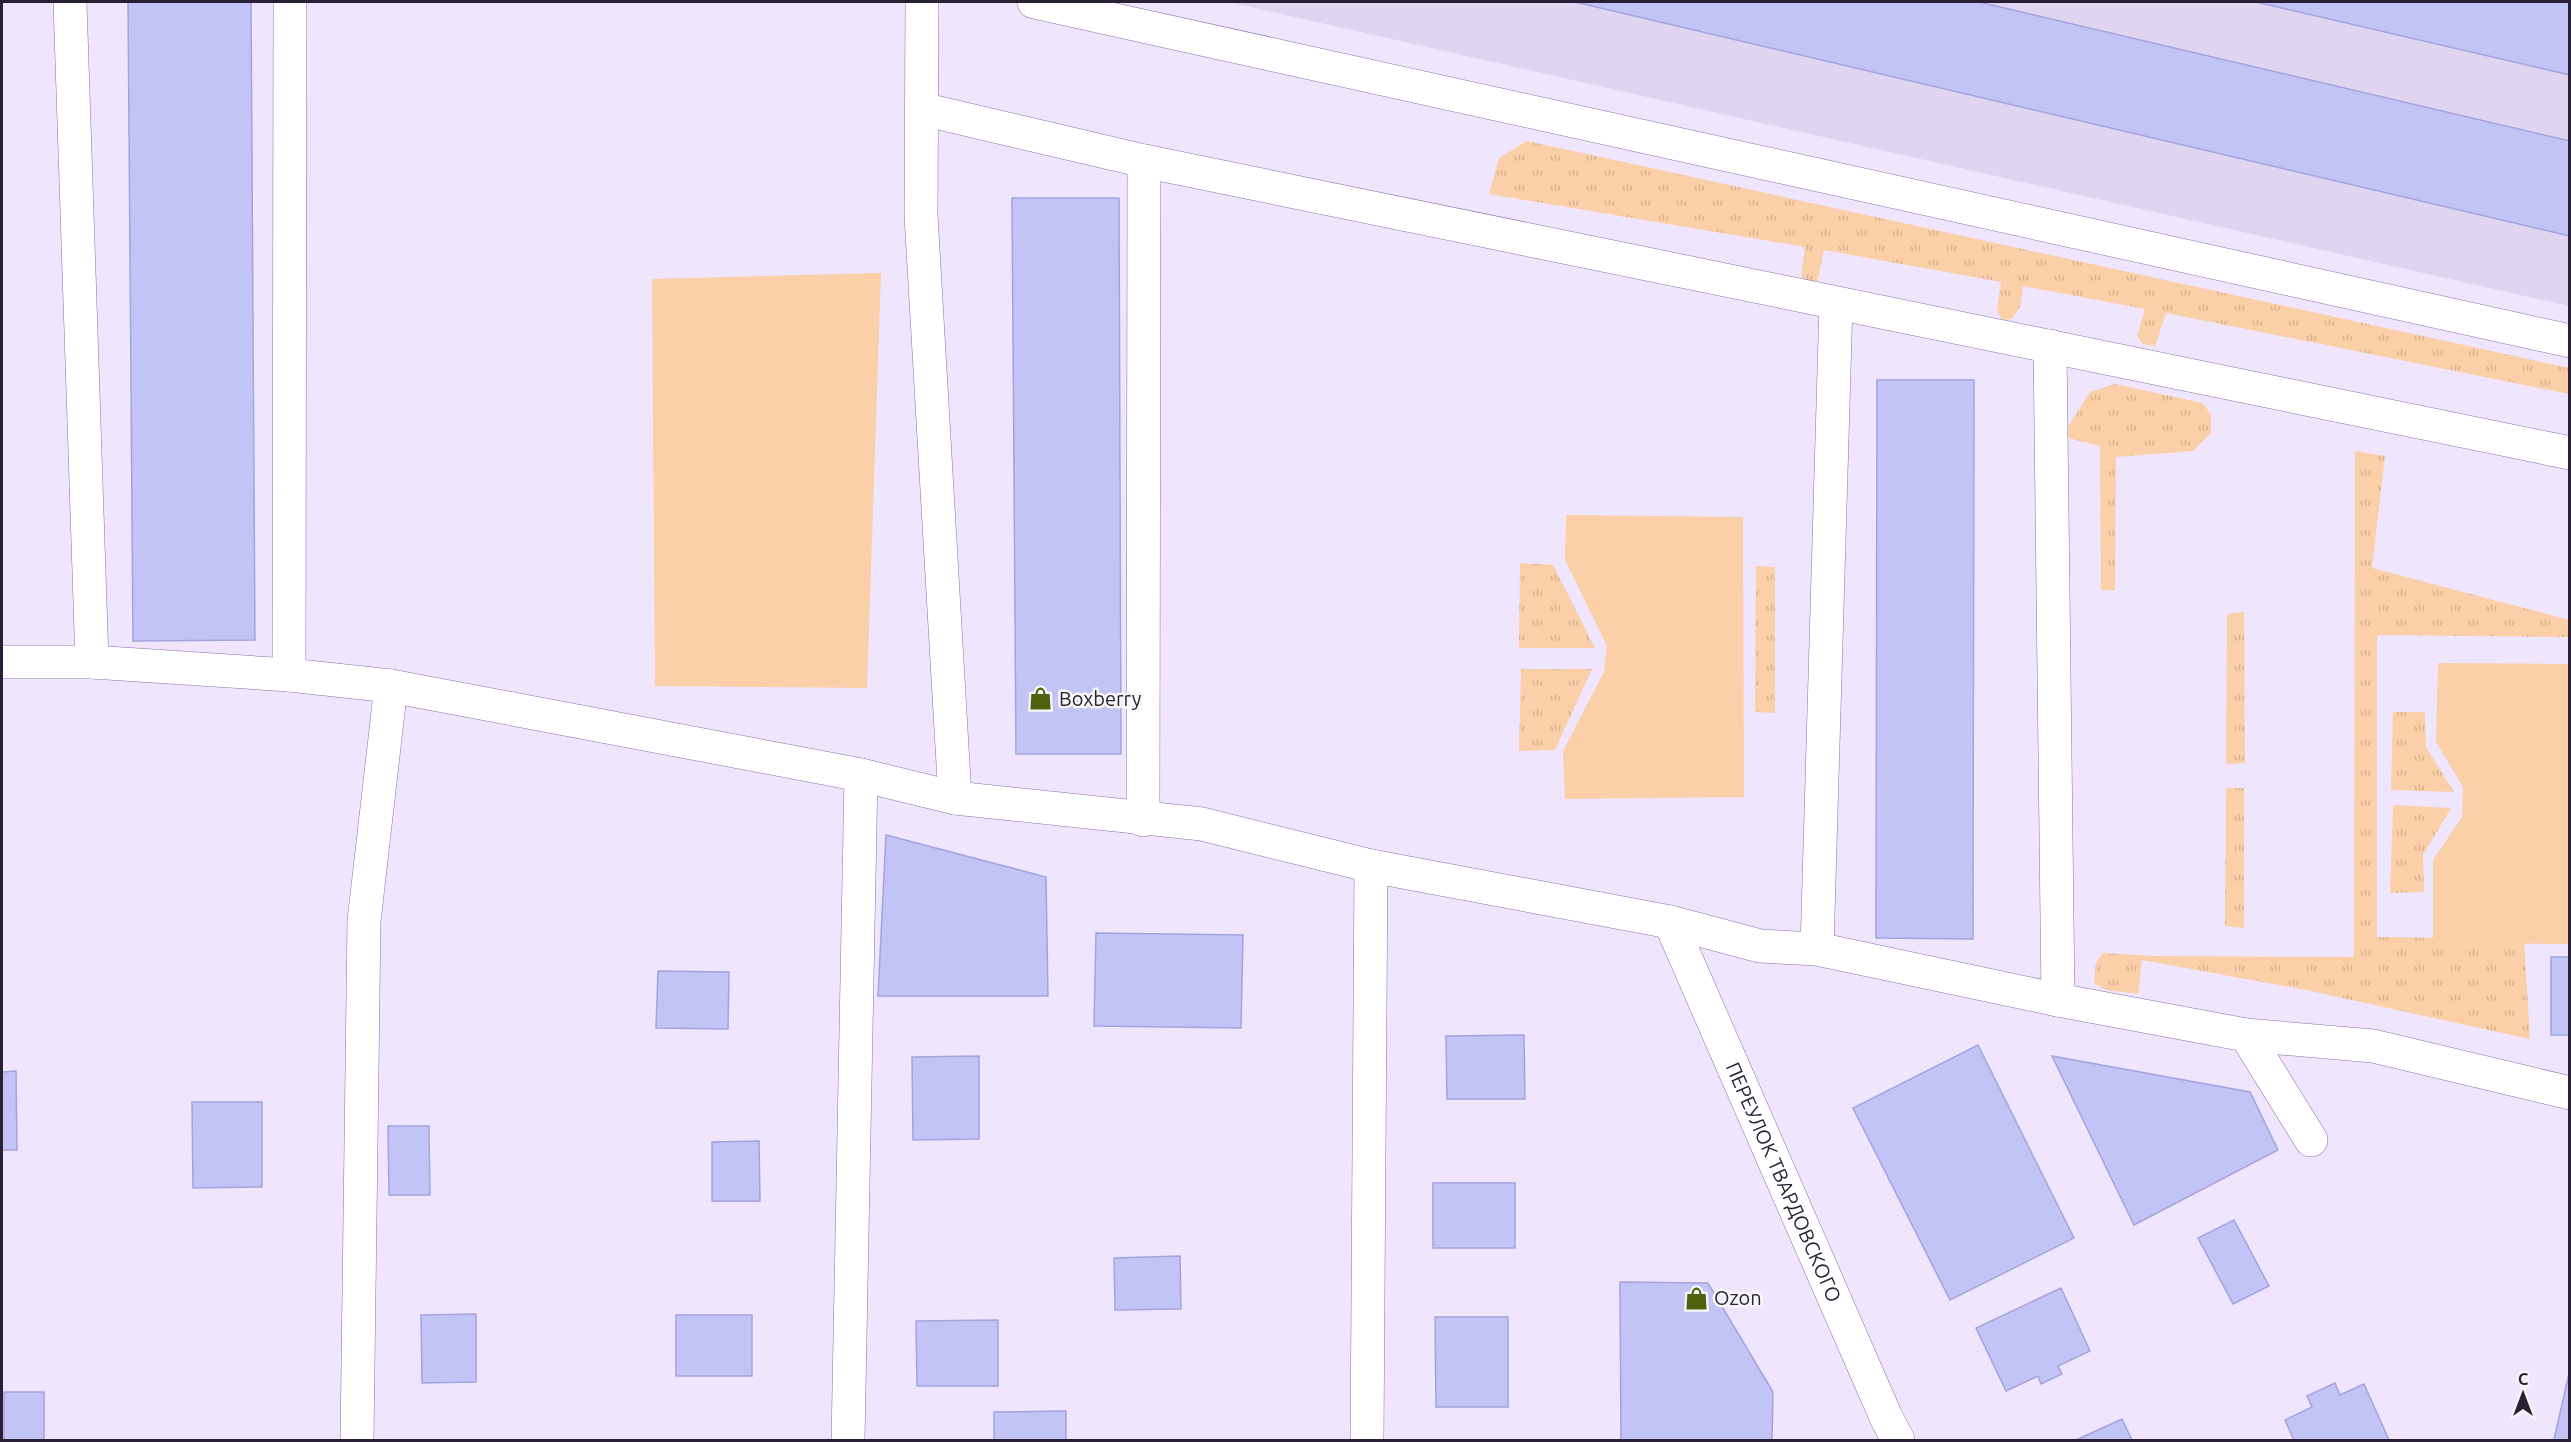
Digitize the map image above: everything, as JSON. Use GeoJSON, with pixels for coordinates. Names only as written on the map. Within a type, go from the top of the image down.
{"type":"FeatureCollection","features":[{"type":"Feature","properties":{"kind":"street"},"geometry":{"type":"LineString","coordinates":[[70,2],[92,662]]}},
{"type":"Feature","properties":{"kind":"street"},"geometry":{"type":"LineString","coordinates":[[289,675],[290,2]]}},
{"type":"Feature","properties":{"kind":"street"},"geometry":{"type":"LineString","coordinates":[[922,2],[921,215],[955,798]]}},
{"type":"Feature","properties":{"kind":"street"},"geometry":{"type":"LineString","coordinates":[[1034,2],[2570,341]]}},
{"type":"Feature","properties":{"kind":"street"},"geometry":{"type":"LineString","coordinates":[[922,110],[1144,161],[2570,453]]}},
{"type":"Feature","properties":{"kind":"street"},"geometry":{"type":"LineString","coordinates":[[1143,820],[1144,161]]}},
{"type":"Feature","properties":{"kind":"street"},"geometry":{"type":"LineString","coordinates":[[1817,949],[1836,303]]}},
{"type":"Feature","properties":{"kind":"street"},"geometry":{"type":"LineString","coordinates":[[2050,346],[2058,1000]]}},
{"type":"Feature","properties":{"kind":"street"},"geometry":{"type":"LineString","coordinates":[[2,662],[92,662],[289,675],[391,686],[861,775],[955,798],[1143,820],[1202,824],[1371,866],[1670,922],[1760,946],[1817,949],[2058,1000],[2246,1035],[2373,1046],[2570,1093]]}},
{"type":"Feature","properties":{"kind":"street"},"geometry":{"type":"LineString","coordinates":[[357,1440],[364,921],[391,686]]}},
{"type":"Feature","properties":{"kind":"street"},"geometry":{"type":"LineString","coordinates":[[849,1440],[861,775]]}},
{"type":"Feature","properties":{"kind":"street"},"geometry":{"type":"LineString","coordinates":[[1367,1440],[1371,866]]}},
{"type":"Feature","properties":{"kind":"street","name":"ПЕРЕУЛОК ТВАРДОВСКОГО"},"geometry":{"type":"LineString","coordinates":[[1670,922],[1889,1433]]}},
{"type":"Feature","properties":{"kind":"street"},"geometry":{"type":"LineString","coordinates":[[2246,1035],[2311,1140]]}},
{"type":"Feature","properties":{"kind":"shaded area"},"geometry":{"type":"Polygon","coordinates":[[[1228,2],[2569,2],[2569,306],[1228,2]]]}},
{"type":"Feature","properties":{"kind":"green space"},"geometry":{"type":"Polygon","coordinates":[[[1527,141],[2569,368],[2569,394],[2166,313],[2155,346],[2143,344],[2137,336],[2145,309],[2023,286],[2020,307],[2012,319],[2002,320],[1997,310],[2001,282],[1824,250],[1817,283],[1807,282],[1801,275],[1805,247],[1489,194],[1499,158],[1527,141]]]}},
{"type":"Feature","properties":{"kind":"green space"},"geometry":{"type":"Polygon","coordinates":[[[881,273],[867,688],[655,686],[652,279],[881,273]]]}},
{"type":"Feature","properties":{"kind":"green space"},"geometry":{"type":"Polygon","coordinates":[[[2115,384],[2203,403],[2211,415],[2211,433],[2193,451],[2116,457],[2115,590],[2101,590],[2100,446],[2071,439],[2064,433],[2090,392],[2115,384]]]}},
{"type":"Feature","properties":{"kind":"green space"},"geometry":{"type":"Polygon","coordinates":[[[2355,451],[2385,456],[2372,568],[2569,620],[2569,637],[2377,635],[2377,937],[2524,939],[2530,1039],[2301,989],[2142,960],[2138,994],[2106,990],[2094,983],[2096,963],[2103,953],[2152,956],[2354,957],[2355,451]]]}},
{"type":"Feature","properties":{"kind":"green space"},"geometry":{"type":"Polygon","coordinates":[[[1566,515],[1743,517],[1744,797],[1565,799],[1563,751],[1604,672],[1607,646],[1565,560],[1566,515]]]}},
{"type":"Feature","properties":{"kind":"green space"},"geometry":{"type":"Polygon","coordinates":[[[1520,563],[1553,565],[1595,648],[1519,648],[1520,563]]]}},
{"type":"Feature","properties":{"kind":"green space"},"geometry":{"type":"Polygon","coordinates":[[[1756,566],[1775,567],[1775,713],[1755,712],[1756,566]]]}},
{"type":"Feature","properties":{"kind":"green space"},"geometry":{"type":"Polygon","coordinates":[[[2244,612],[2245,763],[2226,764],[2227,614],[2244,612]]]}},
{"type":"Feature","properties":{"kind":"green space"},"geometry":{"type":"Polygon","coordinates":[[[2438,663],[2569,664],[2569,944],[2433,943],[2433,860],[2462,817],[2463,787],[2436,742],[2438,663]]]}},
{"type":"Feature","properties":{"kind":"green space"},"geometry":{"type":"Polygon","coordinates":[[[1521,669],[1592,669],[1555,750],[1519,751],[1521,669]]]}},
{"type":"Feature","properties":{"kind":"green space"},"geometry":{"type":"Polygon","coordinates":[[[2393,712],[2425,712],[2426,747],[2454,792],[2391,790],[2393,712]]]}},
{"type":"Feature","properties":{"kind":"green space"},"geometry":{"type":"Polygon","coordinates":[[[2226,788],[2244,788],[2244,928],[2225,926],[2226,788]]]}},
{"type":"Feature","properties":{"kind":"green space"},"geometry":{"type":"Polygon","coordinates":[[[2393,805],[2451,808],[2423,855],[2424,892],[2390,893],[2393,805]]]}},
{"type":"Feature","properties":{"kind":"building"},"geometry":{"type":"Polygon","coordinates":[[[128,2],[251,2],[255,640],[133,641],[128,2]]]}},
{"type":"Feature","properties":{"kind":"building"},"geometry":{"type":"Polygon","coordinates":[[[1575,2],[1979,2],[2570,141],[2570,236],[1575,2]]]}},
{"type":"Feature","properties":{"kind":"building"},"geometry":{"type":"Polygon","coordinates":[[[2256,2],[2570,2],[2570,75],[2256,2]]]}},
{"type":"Feature","properties":{"kind":"building"},"geometry":{"type":"Polygon","coordinates":[[[1012,198],[1119,198],[1121,754],[1016,754],[1012,198]]]}},
{"type":"Feature","properties":{"kind":"building"},"geometry":{"type":"Polygon","coordinates":[[[1877,380],[1974,380],[1973,939],[1876,938],[1877,380]]]}},
{"type":"Feature","properties":{"kind":"building"},"geometry":{"type":"Polygon","coordinates":[[[886,835],[1046,877],[1048,996],[878,996],[886,835]]]}},
{"type":"Feature","properties":{"kind":"building"},"geometry":{"type":"Polygon","coordinates":[[[1096,933],[1243,935],[1241,1028],[1094,1026],[1096,933]]]}},
{"type":"Feature","properties":{"kind":"building"},"geometry":{"type":"Polygon","coordinates":[[[2551,957],[2570,957],[2570,1035],[2551,1035],[2551,957]]]}},
{"type":"Feature","properties":{"kind":"building"},"geometry":{"type":"Polygon","coordinates":[[[658,971],[729,972],[728,1029],[656,1028],[658,971]]]}},
{"type":"Feature","properties":{"kind":"building"},"geometry":{"type":"Polygon","coordinates":[[[1524,1035],[1525,1099],[1447,1099],[1446,1036],[1524,1035]]]}},
{"type":"Feature","properties":{"kind":"building"},"geometry":{"type":"Polygon","coordinates":[[[1978,1045],[2074,1238],[1950,1300],[1853,1108],[1978,1045]]]}},
{"type":"Feature","properties":{"kind":"building"},"geometry":{"type":"Polygon","coordinates":[[[979,1056],[979,1139],[913,1140],[912,1057],[979,1056]]]}},
{"type":"Feature","properties":{"kind":"building"},"geometry":{"type":"Polygon","coordinates":[[[2052,1056],[2250,1092],[2278,1150],[2134,1225],[2052,1056]]]}},
{"type":"Feature","properties":{"kind":"building"},"geometry":{"type":"Polygon","coordinates":[[[16,1071],[17,1150],[2,1150],[2,1072],[16,1071]]]}},
{"type":"Feature","properties":{"kind":"building"},"geometry":{"type":"Polygon","coordinates":[[[192,1102],[262,1102],[262,1187],[193,1188],[192,1102]]]}},
{"type":"Feature","properties":{"kind":"building"},"geometry":{"type":"Polygon","coordinates":[[[388,1126],[429,1126],[430,1195],[389,1195],[388,1126]]]}},
{"type":"Feature","properties":{"kind":"building"},"geometry":{"type":"Polygon","coordinates":[[[759,1141],[760,1201],[712,1201],[712,1142],[759,1141]]]}},
{"type":"Feature","properties":{"kind":"building"},"geometry":{"type":"Polygon","coordinates":[[[1433,1183],[1515,1183],[1515,1248],[1433,1248],[1433,1183]]]}},
{"type":"Feature","properties":{"kind":"building"},"geometry":{"type":"Polygon","coordinates":[[[2234,1220],[2269,1286],[2233,1304],[2198,1238],[2234,1220]]]}},
{"type":"Feature","properties":{"kind":"building"},"geometry":{"type":"Polygon","coordinates":[[[1180,1256],[1181,1309],[1115,1310],[1114,1258],[1180,1256]]]}},
{"type":"Feature","properties":{"kind":"building"},"geometry":{"type":"Polygon","coordinates":[[[1620,1282],[1708,1283],[1773,1392],[1772,1440],[1621,1440],[1620,1282]]]}},
{"type":"Feature","properties":{"kind":"building"},"geometry":{"type":"Polygon","coordinates":[[[2061,1288],[2090,1351],[2058,1366],[2062,1374],[2041,1384],[2038,1376],[2006,1391],[1976,1328],[2061,1288]]]}},
{"type":"Feature","properties":{"kind":"building"},"geometry":{"type":"Polygon","coordinates":[[[476,1314],[476,1382],[422,1383],[421,1315],[476,1314]]]}},
{"type":"Feature","properties":{"kind":"building"},"geometry":{"type":"Polygon","coordinates":[[[676,1315],[752,1315],[752,1376],[676,1376],[676,1315]]]}},
{"type":"Feature","properties":{"kind":"building"},"geometry":{"type":"Polygon","coordinates":[[[1435,1317],[1508,1317],[1508,1407],[1436,1407],[1435,1317]]]}},
{"type":"Feature","properties":{"kind":"building"},"geometry":{"type":"Polygon","coordinates":[[[998,1320],[998,1386],[917,1386],[916,1321],[998,1320]]]}},
{"type":"Feature","properties":{"kind":"building"},"geometry":{"type":"Polygon","coordinates":[[[2570,1369],[2570,1440],[2554,1440],[2570,1369]]]}},
{"type":"Feature","properties":{"kind":"building"},"geometry":{"type":"Polygon","coordinates":[[[2335,1383],[2340,1395],[2364,1384],[2389,1440],[2294,1440],[2285,1420],[2312,1407],[2307,1396],[2335,1383]]]}},
{"type":"Feature","properties":{"kind":"building"},"geometry":{"type":"Polygon","coordinates":[[[4,1392],[44,1392],[44,1440],[4,1440],[4,1392]]]}},
{"type":"Feature","properties":{"kind":"building"},"geometry":{"type":"Polygon","coordinates":[[[1066,1411],[1066,1440],[994,1440],[994,1412],[1066,1411]]]}},
{"type":"Feature","properties":{"kind":"building"},"geometry":{"type":"Polygon","coordinates":[[[2122,1419],[2132,1440],[2076,1440],[2122,1419]]]}},
{"type":"Feature","properties":{"kind":"place","name":"Boxberry"},"geometry":{"type":"Point","coordinates":[1041,699]}},
{"type":"Feature","properties":{"kind":"place","name":"Ozon"},"geometry":{"type":"Point","coordinates":[1696,1298]}}]}
